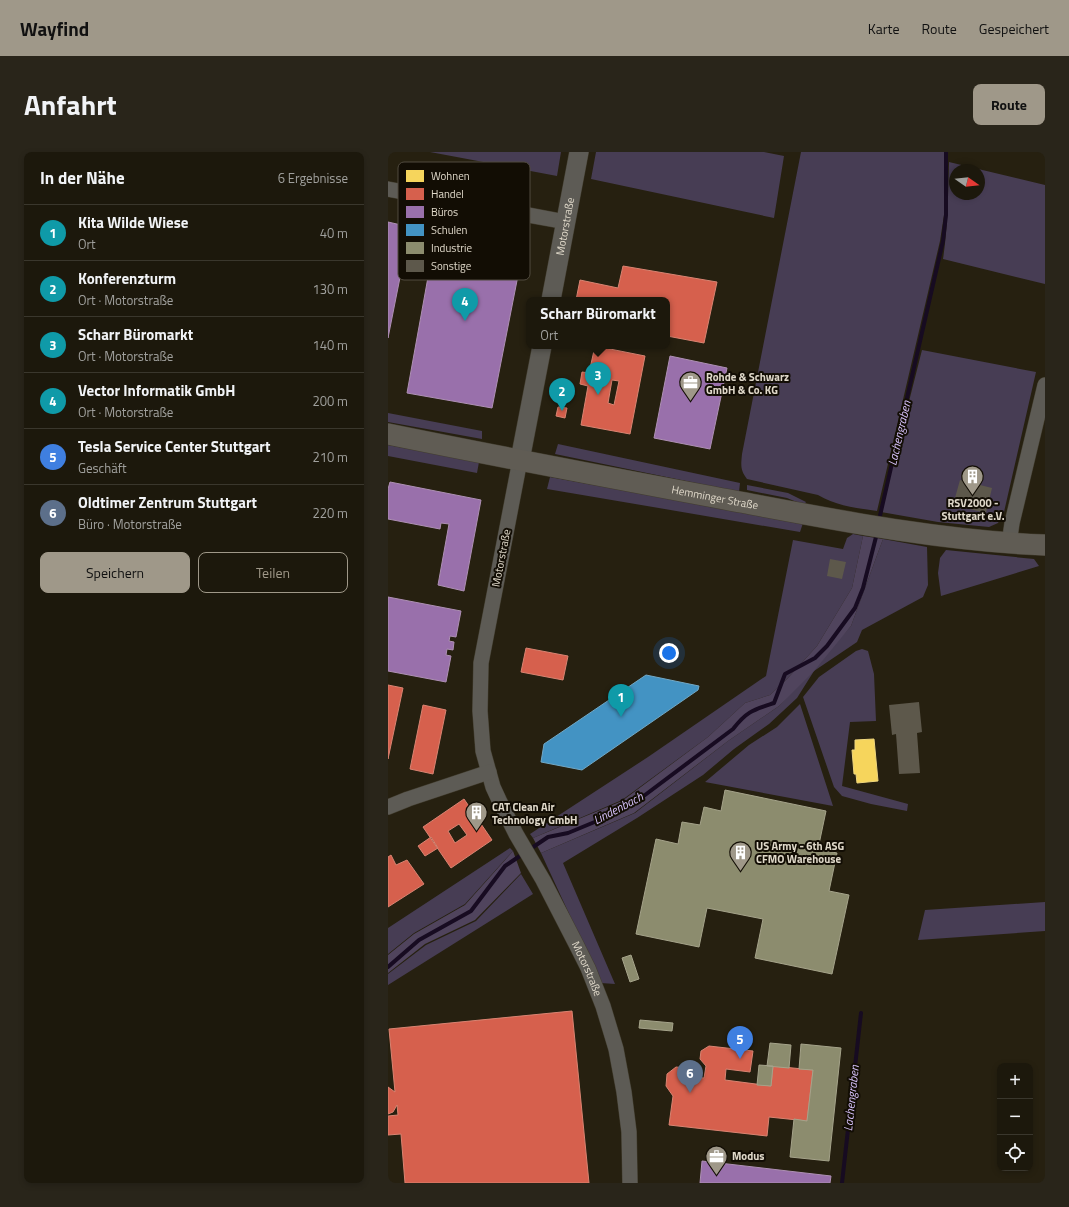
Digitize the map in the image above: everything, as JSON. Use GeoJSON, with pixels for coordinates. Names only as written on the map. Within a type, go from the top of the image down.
{"type":"FeatureCollection","features":[{"type":"Feature","properties":{"kind":"main road","name":"Hemminger Straße"},"geometry":{"type":"LineString","coordinates":[[388,434],[860,524],[973,540],[1009,544],[1045,545]]}},
{"type":"Feature","properties":{"kind":"street","name":"Motorstraße"},"geometry":{"type":"LineString","coordinates":[[551,297],[579,152]]}},
{"type":"Feature","properties":{"kind":"street"},"geometry":{"type":"LineString","coordinates":[[388,189],[398,191]]}},
{"type":"Feature","properties":{"kind":"street"},"geometry":{"type":"LineString","coordinates":[[530,215],[566,222]]}},
{"type":"Feature","properties":{"kind":"street","name":"Motorstraße"},"geometry":{"type":"LineString","coordinates":[[541,349],[481,663],[480,716],[483,751],[493,787],[499,800],[521,842],[535,864],[588,968],[603,1006],[616,1049],[624,1092],[629,1132],[630,1183]]}},
{"type":"Feature","properties":{"kind":"street"},"geometry":{"type":"LineString","coordinates":[[1009,544],[1012,523],[1045,385]]}},
{"type":"Feature","properties":{"kind":"street"},"geometry":{"type":"LineString","coordinates":[[388,807],[489,772]]}},
{"type":"Feature","properties":{"kind":"shaded area"},"geometry":{"type":"Polygon","coordinates":[[[430,152],[561,152],[557,176],[530,171],[530,162],[483,162],[430,152]]]}},
{"type":"Feature","properties":{"kind":"shaded area"},"geometry":{"type":"Polygon","coordinates":[[[596,152],[764,152],[784,156],[774,218],[591,179],[596,152]]]}},
{"type":"Feature","properties":{"kind":"shaded area"},"geometry":{"type":"Polygon","coordinates":[[[801,152],[944,152],[944,215],[940,241],[877,511],[847,506],[832,502],[818,495],[747,479],[742,470],[742,454],[801,152]]]}},
{"type":"Feature","properties":{"kind":"shaded area"},"geometry":{"type":"Polygon","coordinates":[[[949,162],[957,164],[949,164],[949,200],[985,200],[985,171],[1045,185],[1045,284],[943,259],[947,223],[949,162]]]}},
{"type":"Feature","properties":{"kind":"shaded area"},"geometry":{"type":"Polygon","coordinates":[[[922,350],[1036,372],[1004,512],[998,523],[989,527],[938,522],[881,512],[922,350]]]}},
{"type":"Feature","properties":{"kind":"shaded area"},"geometry":{"type":"Polygon","coordinates":[[[388,413],[482,431],[482,439],[388,422],[388,413]]]}},
{"type":"Feature","properties":{"kind":"shaded area"},"geometry":{"type":"Polygon","coordinates":[[[558,444],[740,483],[739,492],[555,454],[558,444]]]}},
{"type":"Feature","properties":{"kind":"shaded area"},"geometry":{"type":"Polygon","coordinates":[[[388,445],[479,462],[477,473],[388,456],[388,445]]]}},
{"type":"Feature","properties":{"kind":"shaded area"},"geometry":{"type":"Polygon","coordinates":[[[550,477],[803,523],[800,532],[547,489],[550,477]]]}},
{"type":"Feature","properties":{"kind":"shaded area"},"geometry":{"type":"Polygon","coordinates":[[[747,485],[788,493],[806,502],[804,505],[787,498],[747,490],[747,485]]]}},
{"type":"Feature","properties":{"kind":"shaded area"},"geometry":{"type":"Polygon","coordinates":[[[853,534],[863,536],[852,588],[817,646],[787,679],[770,695],[745,703],[708,737],[622,800],[533,838],[530,834],[648,757],[766,676],[793,540],[843,549],[847,538],[853,534]]]}},
{"type":"Feature","properties":{"kind":"shaded area"},"geometry":{"type":"Polygon","coordinates":[[[863,536],[883,539],[851,626],[814,671],[779,706],[728,741],[634,813],[541,853],[533,838],[622,801],[708,737],[745,703],[770,695],[787,679],[817,646],[852,588],[863,536]]]}},
{"type":"Feature","properties":{"kind":"shaded area"},"geometry":{"type":"Polygon","coordinates":[[[883,539],[927,547],[928,585],[923,597],[862,630],[857,642],[814,671],[797,698],[769,724],[734,749],[703,775],[637,818],[563,863],[615,984],[601,983],[541,853],[635,813],[728,741],[779,706],[851,626],[883,539]]]}},
{"type":"Feature","properties":{"kind":"shaded area"},"geometry":{"type":"Polygon","coordinates":[[[946,550],[1034,559],[1039,566],[941,596],[938,573],[940,558],[946,550]]]}},
{"type":"Feature","properties":{"kind":"shaded area"},"geometry":{"type":"Polygon","coordinates":[[[862,649],[868,651],[874,674],[876,721],[850,722],[842,786],[908,804],[907,811],[871,804],[842,796],[834,787],[803,697],[819,677],[856,651],[862,649]]]}},
{"type":"Feature","properties":{"kind":"shaded area"},"geometry":{"type":"Polygon","coordinates":[[[800,704],[833,806],[705,782],[749,745],[777,727],[800,704]]]}},
{"type":"Feature","properties":{"kind":"shaded area"},"geometry":{"type":"Polygon","coordinates":[[[510,848],[513,851],[465,904],[414,933],[388,954],[388,928],[510,848]]]}},
{"type":"Feature","properties":{"kind":"shaded area"},"geometry":{"type":"Polygon","coordinates":[[[513,851],[521,873],[475,920],[425,944],[388,973],[388,955],[414,934],[465,905],[513,851]]]}},
{"type":"Feature","properties":{"kind":"shaded area"},"geometry":{"type":"Polygon","coordinates":[[[521,874],[533,894],[388,985],[388,974],[426,945],[476,921],[521,874]]]}},
{"type":"Feature","properties":{"kind":"shaded area"},"geometry":{"type":"Polygon","coordinates":[[[1045,902],[1045,931],[918,940],[925,910],[1045,902]]]}},
{"type":"Feature","properties":{"kind":"building: Wohnen"},"geometry":{"type":"Polygon","coordinates":[[[874,739],[878,781],[857,783],[856,774],[854,774],[852,750],[855,750],[855,740],[874,739]]]}},
{"type":"Feature","properties":{"kind":"building: Handel"},"geometry":{"type":"Polygon","coordinates":[[[623,266],[717,282],[704,343],[670,337],[670,297],[577,297],[580,280],[618,288],[623,266]]]}},
{"type":"Feature","properties":{"kind":"building: Handel"},"geometry":{"type":"Polygon","coordinates":[[[594,349],[610,349],[645,356],[630,434],[581,425],[588,386],[580,384],[582,372],[589,373],[594,349]],[[612,380],[608,403],[614,405],[619,381],[612,380]]]}},
{"type":"Feature","properties":{"kind":"building: Handel"},"geometry":{"type":"Polygon","coordinates":[[[558,407],[567,408],[565,418],[556,416],[558,407]]]}},
{"type":"Feature","properties":{"kind":"building: Handel"},"geometry":{"type":"Polygon","coordinates":[[[526,648],[568,656],[563,680],[521,672],[526,648]]]}},
{"type":"Feature","properties":{"kind":"building: Handel"},"geometry":{"type":"Polygon","coordinates":[[[388,685],[403,688],[388,759],[388,685]]]}},
{"type":"Feature","properties":{"kind":"building: Handel"},"geometry":{"type":"Polygon","coordinates":[[[423,705],[446,710],[433,774],[410,769],[423,705]]]}},
{"type":"Feature","properties":{"kind":"building: Handel","name":"CAT Clean Air Technology GmbH"},"geometry":{"type":"Polygon","coordinates":[[[464,799],[492,840],[451,868],[423,827],[464,799]],[[459,824],[448,831],[455,843],[467,835],[459,824]]]}},
{"type":"Feature","properties":{"kind":"building: Handel"},"geometry":{"type":"Polygon","coordinates":[[[431,837],[438,848],[425,856],[418,846],[431,837]]]}},
{"type":"Feature","properties":{"kind":"building: Handel"},"geometry":{"type":"Polygon","coordinates":[[[391,855],[396,865],[407,860],[424,884],[388,907],[388,857],[391,855]]]}},
{"type":"Feature","properties":{"kind":"building: Handel"},"geometry":{"type":"Polygon","coordinates":[[[572,1011],[589,1183],[405,1183],[401,1134],[388,1135],[388,1116],[398,1115],[397,1105],[393,1112],[388,1114],[388,1087],[395,1092],[389,1029],[572,1011]]]}},
{"type":"Feature","properties":{"kind":"building: Handel"},"geometry":{"type":"Polygon","coordinates":[[[709,1046],[753,1051],[750,1072],[726,1069],[725,1080],[771,1086],[773,1066],[813,1070],[807,1121],[769,1117],[767,1136],[669,1125],[673,1096],[666,1086],[667,1074],[676,1067],[688,1068],[694,1077],[704,1078],[706,1066],[700,1059],[701,1051],[709,1046]]]}},
{"type":"Feature","properties":{"kind":"building: Büros"},"geometry":{"type":"Polygon","coordinates":[[[388,222],[398,224],[398,280],[399,280],[388,338],[388,222]]]}},
{"type":"Feature","properties":{"kind":"building: Büros"},"geometry":{"type":"Polygon","coordinates":[[[427,280],[517,280],[492,408],[407,393],[427,280]]]}},
{"type":"Feature","properties":{"kind":"building: Büros","name":"Rohde & Schwarz GmbH & Co. KG"},"geometry":{"type":"Polygon","coordinates":[[[670,356],[727,368],[710,449],[654,438],[670,356]]]}},
{"type":"Feature","properties":{"kind":"building: Büros"},"geometry":{"type":"Polygon","coordinates":[[[390,482],[481,500],[464,591],[438,585],[449,524],[441,523],[440,529],[388,519],[388,489],[390,482]]]}},
{"type":"Feature","properties":{"kind":"building: Büros"},"geometry":{"type":"Polygon","coordinates":[[[388,597],[461,611],[456,637],[450,636],[449,641],[454,642],[453,650],[447,649],[446,655],[451,656],[446,682],[388,671],[388,597]]]}},
{"type":"Feature","properties":{"kind":"building: Büros"},"geometry":{"type":"Polygon","coordinates":[[[702,1161],[831,1176],[830,1183],[700,1183],[702,1161]]]}},
{"type":"Feature","properties":{"kind":"building: Schulen"},"geometry":{"type":"Polygon","coordinates":[[[646,675],[699,686],[698,690],[582,770],[541,762],[544,744],[646,675]]]}},
{"type":"Feature","properties":{"kind":"building: Industrie","name":"US Army - 6th ASG CFMO Warehouse"},"geometry":{"type":"Polygon","coordinates":[[[725,790],[826,811],[818,849],[837,853],[829,891],[849,895],[832,974],[755,958],[763,919],[707,908],[699,947],[636,934],[656,839],[678,844],[682,822],[700,825],[704,807],[721,811],[725,790]]]}},
{"type":"Feature","properties":{"kind":"building: Industrie"},"geometry":{"type":"Polygon","coordinates":[[[631,955],[639,979],[630,982],[622,958],[631,955]]]}},
{"type":"Feature","properties":{"kind":"building: Industrie"},"geometry":{"type":"Polygon","coordinates":[[[640,1020],[673,1023],[672,1031],[639,1028],[640,1020]]]}},
{"type":"Feature","properties":{"kind":"building: Industrie"},"geometry":{"type":"Polygon","coordinates":[[[770,1043],[791,1045],[789,1068],[767,1066],[770,1043]]]}},
{"type":"Feature","properties":{"kind":"building: Industrie"},"geometry":{"type":"Polygon","coordinates":[[[801,1044],[841,1048],[829,1161],[790,1157],[794,1119],[807,1121],[813,1070],[799,1069],[801,1044]]]}},
{"type":"Feature","properties":{"kind":"building: Industrie"},"geometry":{"type":"Polygon","coordinates":[[[759,1065],[773,1066],[771,1086],[757,1085],[759,1065]]]}},
{"type":"Feature","properties":{"kind":"building: Sonstige","name":"RSV2000 - Stuttgart e.V."},"geometry":{"type":"Polygon","coordinates":[[[960,480],[992,488],[986,513],[953,505],[960,480]]]}},
{"type":"Feature","properties":{"kind":"building: Sonstige"},"geometry":{"type":"Polygon","coordinates":[[[830,559],[846,562],[842,579],[827,576],[830,559]]]}},
{"type":"Feature","properties":{"kind":"building: Sonstige"},"geometry":{"type":"Polygon","coordinates":[[[919,702],[922,732],[917,733],[920,773],[899,774],[896,734],[892,735],[889,705],[919,702]]]}},
{"type":"Feature","properties":{"kind":"waterway","name":"Lachengraben"},"geometry":{"type":"LineString","coordinates":[[879,520],[943,241],[946,215],[946,152]]}},
{"type":"Feature","properties":{"kind":"waterway","name":"Lindenbach"},"geometry":{"type":"LineString","coordinates":[[388,967],[419,940],[471,911],[505,866],[548,837],[568,833],[597,821],[637,801],[733,729],[742,718],[755,710],[774,703],[785,674],[815,658],[827,646],[855,608],[863,588],[877,533]]}},
{"type":"Feature","properties":{"kind":"waterway","name":"Lachengraben"},"geometry":{"type":"LineString","coordinates":[[842,1183],[861,1013]]}},
{"type":"Feature","properties":{"kind":"place","name":"Vector Informatik GmbH"},"geometry":{"type":"Point","coordinates":[465,321]}},
{"type":"Feature","properties":{"kind":"place","name":"Scharr Büromarkt"},"geometry":{"type":"Point","coordinates":[598,395]}},
{"type":"Feature","properties":{"kind":"place","name":"Rohde & Schwarz GmbH & Co. KG"},"geometry":{"type":"Point","coordinates":[690,402]}},
{"type":"Feature","properties":{"kind":"place","name":"Konferenzturm"},"geometry":{"type":"Point","coordinates":[562,411]}},
{"type":"Feature","properties":{"kind":"place","name":"RSV2000 - Stuttgart e.V."},"geometry":{"type":"Point","coordinates":[973,496]}},
{"type":"Feature","properties":{"kind":"place","name":"Kita Wilde Wiese"},"geometry":{"type":"Point","coordinates":[621,717]}},
{"type":"Feature","properties":{"kind":"place","name":"CAT Clean Air Technology GmbH"},"geometry":{"type":"Point","coordinates":[476,832]}},
{"type":"Feature","properties":{"kind":"place","name":"US Army - 6th ASG CFMO Warehouse"},"geometry":{"type":"Point","coordinates":[741,872]}},
{"type":"Feature","properties":{"kind":"place","name":"Tesla Service Center Stuttgart"},"geometry":{"type":"Point","coordinates":[740,1059]}},
{"type":"Feature","properties":{"kind":"place","name":"Oldtimer Zentrum Stuttgart"},"geometry":{"type":"Point","coordinates":[690,1093]}},
{"type":"Feature","properties":{"kind":"place","name":"Modus"},"geometry":{"type":"Point","coordinates":[717,1176]}}]}
